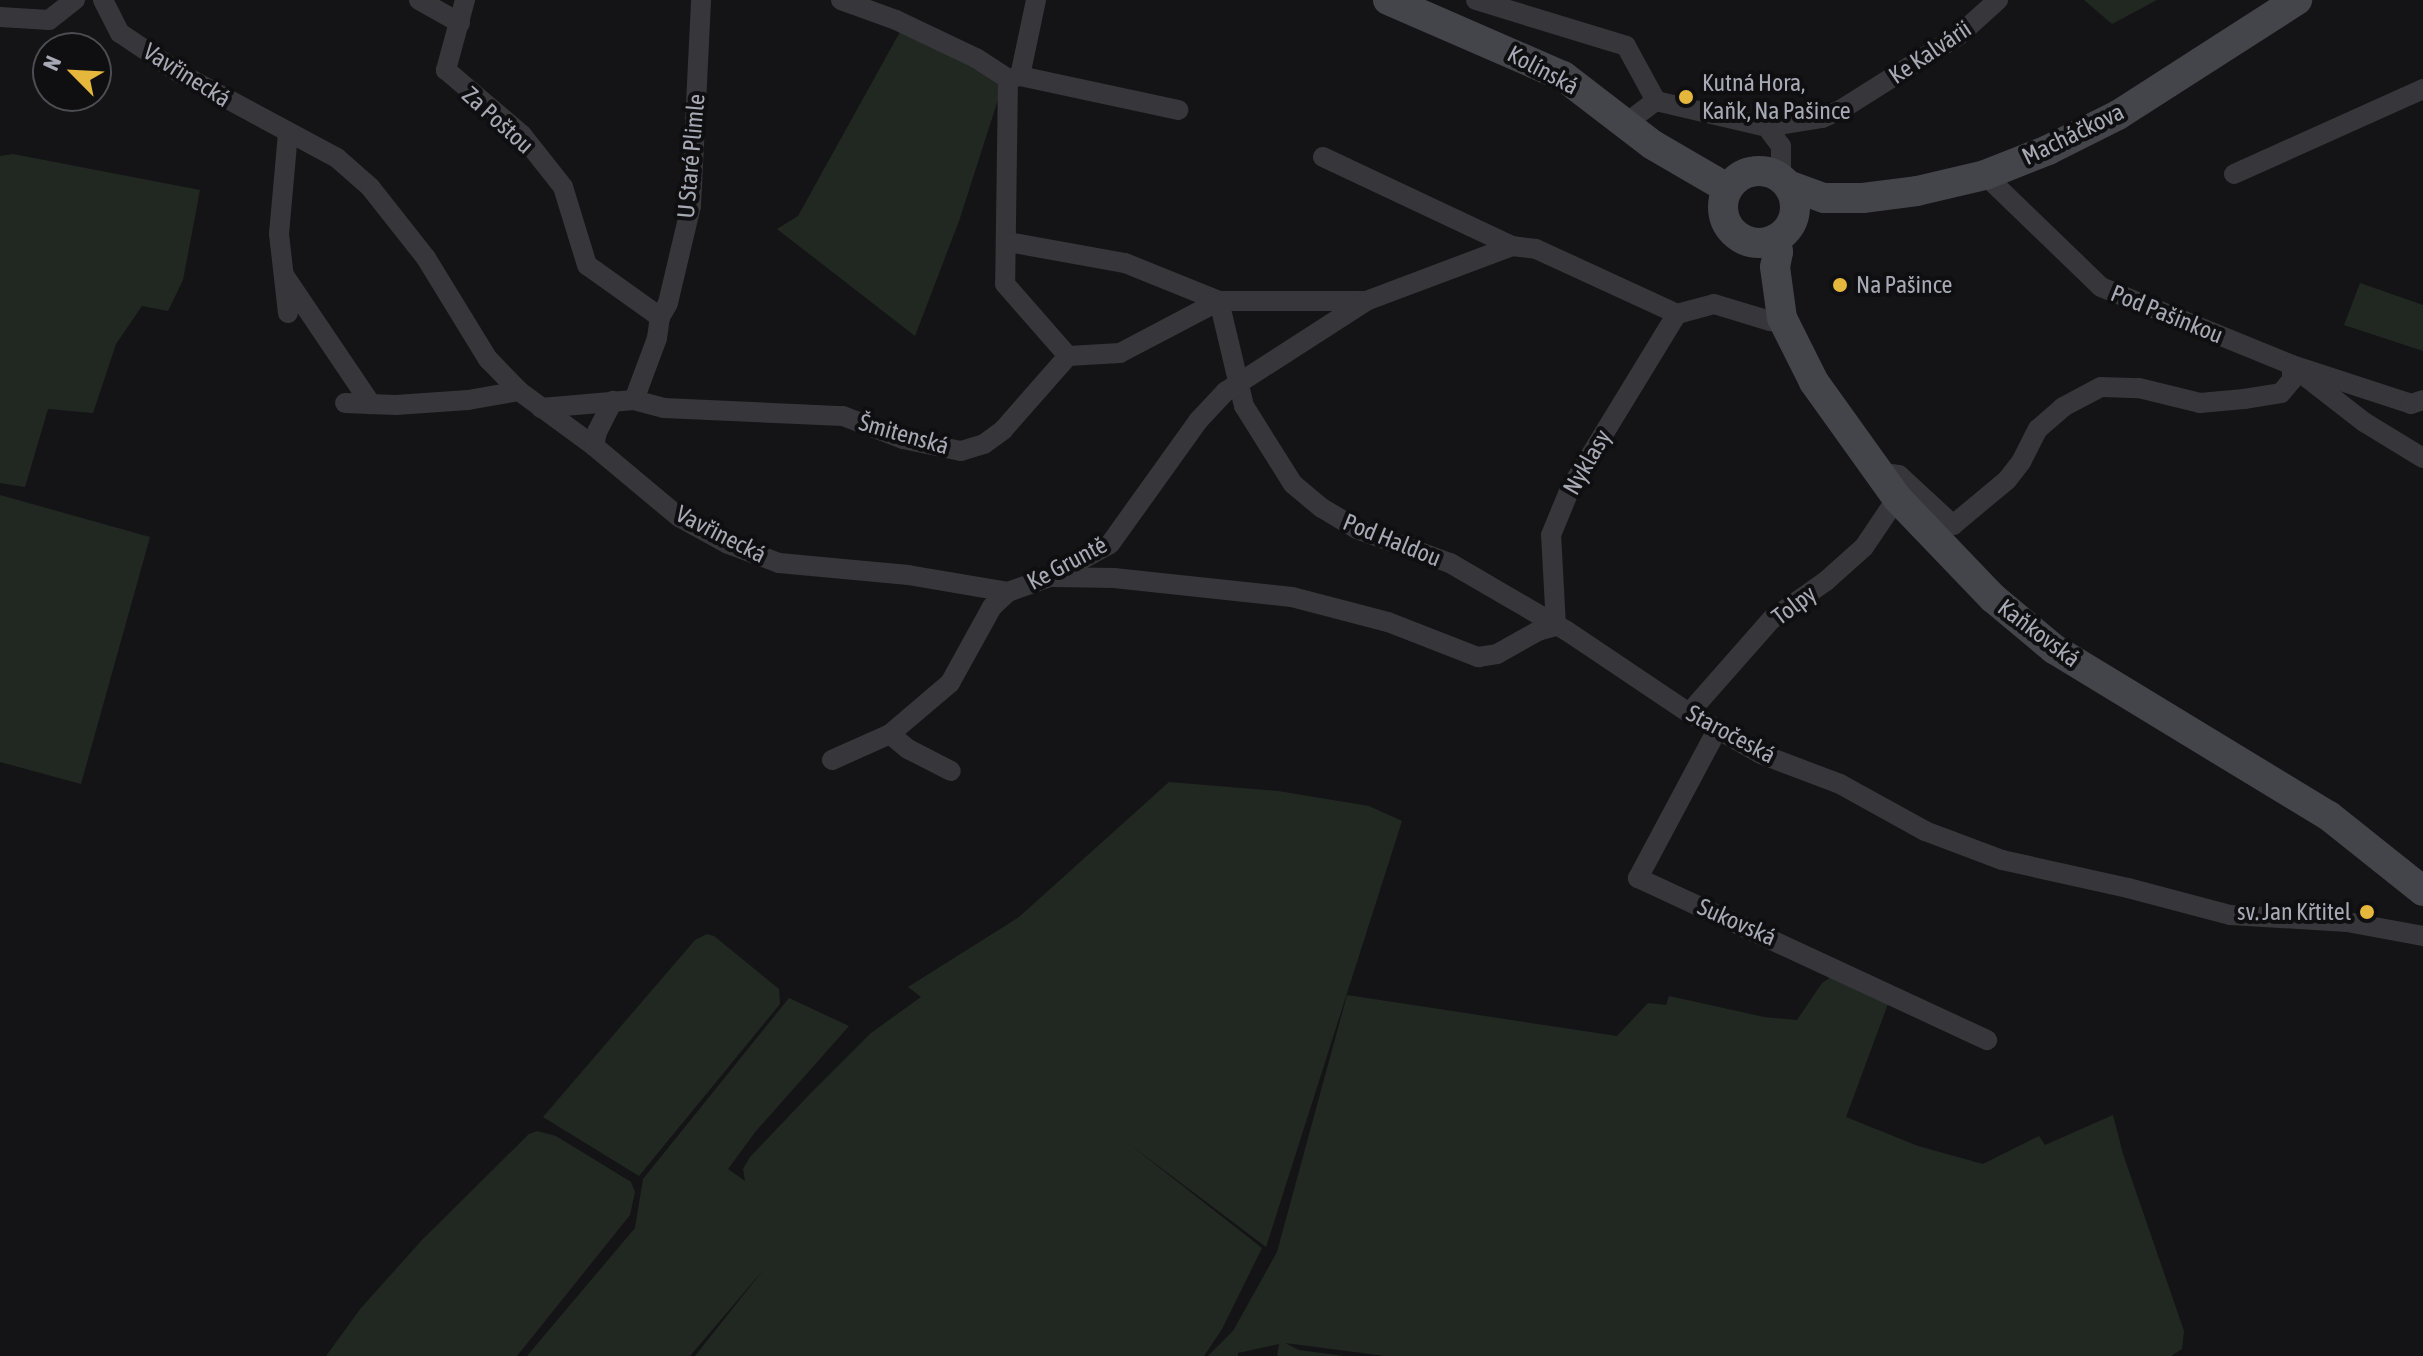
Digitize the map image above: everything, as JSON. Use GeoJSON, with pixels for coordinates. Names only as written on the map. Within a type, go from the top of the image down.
{"type":"FeatureCollection","features":[{"type":"Feature","properties":{"kind":"street"},"geometry":{"type":"LineString","coordinates":[[3,15],[49,20],[75,0]]}},
{"type":"Feature","properties":{"kind":"street","name":"Vavřinecká"},"geometry":{"type":"LineString","coordinates":[[103,0],[120,33],[181,74],[337,158],[370,187],[426,258],[488,359],[519,391],[594,446],[679,517],[728,544],[779,563],[908,575],[1008,592]]}},
{"type":"Feature","properties":{"kind":"street"},"geometry":{"type":"LineString","coordinates":[[419,0],[460,23],[465,0]]}},
{"type":"Feature","properties":{"kind":"street","name":"U Staré Plimle"},"geometry":{"type":"LineString","coordinates":[[594,446],[597,432],[623,400],[657,338],[660,317],[668,303],[691,206],[701,0]]}},
{"type":"Feature","properties":{"kind":"street"},"geometry":{"type":"LineString","coordinates":[[841,0],[896,20],[1014,77],[1178,110]]}},
{"type":"Feature","properties":{"kind":"street"},"geometry":{"type":"LineString","coordinates":[[1036,0],[1014,77],[1005,284],[1068,356],[1120,353],[1219,301]]}},
{"type":"Feature","properties":{"kind":"street","name":"Kolínská"},"geometry":{"type":"LineString","coordinates":[[1388,0],[1563,76],[1689,168],[1727,188]]}},
{"type":"Feature","properties":{"kind":"street"},"geometry":{"type":"LineString","coordinates":[[1476,0],[1626,46],[1656,101],[1767,127],[1781,146],[1784,181],[1795,204],[1795,214],[1791,224],[1768,250],[1733,233],[1726,223],[1723,199],[1734,180],[1752,171],[1784,181],[1824,198]]}},
{"type":"Feature","properties":{"kind":"street","name":"Ke Kalvárii"},"geometry":{"type":"LineString","coordinates":[[1767,127],[1822,118],[1842,109],[1958,36],[1998,0]]}},
{"type":"Feature","properties":{"kind":"street","name":"Macháčkova"},"geometry":{"type":"LineString","coordinates":[[1824,198],[1917,191],[1985,175],[2048,150],[2118,115],[2297,0]]}},
{"type":"Feature","properties":{"kind":"street","name":"Za Poštou"},"geometry":{"type":"LineString","coordinates":[[460,23],[446,70],[522,135],[563,187],[587,265],[660,317]]}},
{"type":"Feature","properties":{"kind":"street"},"geometry":{"type":"LineString","coordinates":[[2234,174],[2423,89]]}},
{"type":"Feature","properties":{"kind":"street"},"geometry":{"type":"LineString","coordinates":[[1625,124],[1656,101]]}},
{"type":"Feature","properties":{"kind":"street"},"geometry":{"type":"LineString","coordinates":[[288,133],[280,199],[282,273],[288,313]]}},
{"type":"Feature","properties":{"kind":"street"},"geometry":{"type":"LineString","coordinates":[[1323,157],[1512,246],[1536,249],[1677,314],[1714,304],[1770,321],[1782,318]]}},
{"type":"Feature","properties":{"kind":"street","name":"Pod Pašinkou"},"geometry":{"type":"LineString","coordinates":[[1985,175],[2101,287],[2292,365],[2411,404],[2423,400]]}},
{"type":"Feature","properties":{"kind":"street"},"geometry":{"type":"LineString","coordinates":[[1795,214],[1824,198]]}},
{"type":"Feature","properties":{"kind":"street"},"geometry":{"type":"LineString","coordinates":[[1008,242],[1125,263],[1219,301]]}},
{"type":"Feature","properties":{"kind":"street","name":"Ke Gruntě"},"geometry":{"type":"LineString","coordinates":[[832,760],[890,734],[950,683],[992,607],[1008,592],[1050,577],[1110,544],[1198,421],[1238,381],[1366,301],[1512,246]]}},
{"type":"Feature","properties":{"kind":"street","name":"Kaňkovská"},"geometry":{"type":"LineString","coordinates":[[1768,250],[1782,318],[1814,382],[1897,498],[1993,598],[2054,649],[2329,816],[2423,891]]}},
{"type":"Feature","properties":{"kind":"street"},"geometry":{"type":"LineString","coordinates":[[282,273],[371,404]]}},
{"type":"Feature","properties":{"kind":"street"},"geometry":{"type":"LineString","coordinates":[[1219,301],[1238,381]]}},
{"type":"Feature","properties":{"kind":"street","name":"Ke Gruntě"},"geometry":{"type":"LineString","coordinates":[[1219,301],[1366,301]]}},
{"type":"Feature","properties":{"kind":"street","name":"Nyklasy"},"geometry":{"type":"LineString","coordinates":[[1556,626],[1551,535],[1570,489],[1677,314]]}},
{"type":"Feature","properties":{"kind":"street","name":"Šmitenská"},"geometry":{"type":"LineString","coordinates":[[541,408],[623,400],[664,408],[843,416],[903,439],[961,451],[984,444],[1003,430],[1068,356]]}},
{"type":"Feature","properties":{"kind":"street"},"geometry":{"type":"LineString","coordinates":[[1876,472],[1899,475],[1953,525],[2007,480],[2021,462],[2038,429],[2063,407],[2101,387],[2139,388],[2200,403],[2244,399],[2281,393],[2292,380],[2292,365]]}},
{"type":"Feature","properties":{"kind":"street","name":"Pod Pašinkou"},"geometry":{"type":"LineString","coordinates":[[2292,365],[2364,422],[2423,458]]}},
{"type":"Feature","properties":{"kind":"street","name":"Pod Haldou"},"geometry":{"type":"LineString","coordinates":[[1238,381],[1244,406],[1264,442],[1293,484],[1322,508],[1357,529],[1450,563],[1556,626]]}},
{"type":"Feature","properties":{"kind":"street"},"geometry":{"type":"LineString","coordinates":[[345,403],[468,400],[519,391]]}},
{"type":"Feature","properties":{"kind":"street","name":"Tolpy"},"geometry":{"type":"LineString","coordinates":[[1689,713],[1772,619],[1855,556],[1897,498]]}},
{"type":"Feature","properties":{"kind":"street"},"geometry":{"type":"LineString","coordinates":[[1110,544],[1114,578]]}},
{"type":"Feature","properties":{"kind":"street"},"geometry":{"type":"LineString","coordinates":[[1050,577],[1114,578],[1292,597],[1388,622],[1478,657],[1497,654],[1538,631],[1556,626]]}},
{"type":"Feature","properties":{"kind":"street","name":"Staročeská"},"geometry":{"type":"LineString","coordinates":[[1556,626],[1689,713],[1761,754],[1840,784],[1925,831],[2002,860],[2230,915],[2347,922],[2423,936]]}},
{"type":"Feature","properties":{"kind":"street","name":"Sukovská"},"geometry":{"type":"LineString","coordinates":[[1717,730],[1638,878],[1987,1040]]}},
{"type":"Feature","properties":{"kind":"street"},"geometry":{"type":"LineString","coordinates":[[890,734],[908,749],[951,771]]}},
{"type":"Feature","properties":{"kind":"shaded area"},"geometry":{"type":"Polygon","coordinates":[[[2084,0],[2157,0],[2112,24],[2084,0]]]}},
{"type":"Feature","properties":{"kind":"shaded area"},"geometry":{"type":"Polygon","coordinates":[[[906,21],[1004,81],[959,221],[915,336],[777,229],[798,216],[906,21]]]}},
{"type":"Feature","properties":{"kind":"shaded area"},"geometry":{"type":"Polygon","coordinates":[[[13,154],[200,190],[183,280],[168,311],[142,306],[116,344],[93,413],[48,409],[25,487],[0,483],[0,156],[13,154]]]}},
{"type":"Feature","properties":{"kind":"shaded area"},"geometry":{"type":"Polygon","coordinates":[[[2360,283],[2423,305],[2423,351],[2344,325],[2360,283]]]}},
{"type":"Feature","properties":{"kind":"shaded area"},"geometry":{"type":"Polygon","coordinates":[[[0,495],[150,537],[81,784],[0,762],[0,495]]]}},
{"type":"Feature","properties":{"kind":"shaded area"},"geometry":{"type":"Polygon","coordinates":[[[1169,782],[1278,791],[1369,806],[1402,821],[1266,1247],[1128,1143],[1262,1248],[1222,1329],[1204,1356],[695,1356],[764,1269],[690,1356],[527,1356],[635,1228],[643,1179],[789,998],[849,1026],[756,1131],[728,1169],[745,1181],[743,1169],[750,1157],[809,1095],[871,1033],[921,997],[908,987],[1019,917],[1169,782]]]}},
{"type":"Feature","properties":{"kind":"shaded area"},"geometry":{"type":"Polygon","coordinates":[[[707,934],[714,936],[779,989],[780,1004],[639,1176],[543,1117],[695,940],[707,934]]]}},
{"type":"Feature","properties":{"kind":"shaded area"},"geometry":{"type":"Polygon","coordinates":[[[1831,977],[1888,1004],[1846,1117],[1918,1146],[1983,1164],[2039,1136],[2045,1145],[2113,1115],[2123,1154],[2184,1331],[2182,1349],[2171,1356],[1385,1356],[1285,1343],[1299,1350],[1344,1356],[1277,1356],[1279,1344],[1238,1353],[1238,1356],[1208,1356],[1233,1331],[1277,1252],[1347,995],[1617,1036],[1648,1003],[1666,1005],[1669,996],[1764,1017],[1797,1020],[1822,983],[1831,977]]]}},
{"type":"Feature","properties":{"kind":"shaded area"},"geometry":{"type":"Polygon","coordinates":[[[537,1131],[556,1136],[631,1182],[635,1192],[630,1215],[517,1356],[326,1356],[361,1308],[422,1240],[529,1134],[537,1131]]]}},
{"type":"Feature","properties":{"kind":"place","name":"Kutná Hora, Kaňk, Na Pašince"},"geometry":{"type":"Point","coordinates":[1686,97]}},
{"type":"Feature","properties":{"kind":"place","name":"Na Pašince"},"geometry":{"type":"Point","coordinates":[1840,285]}},
{"type":"Feature","properties":{"kind":"place","name":"sv. Jan Křtitel"},"geometry":{"type":"Point","coordinates":[2367,912]}}]}
